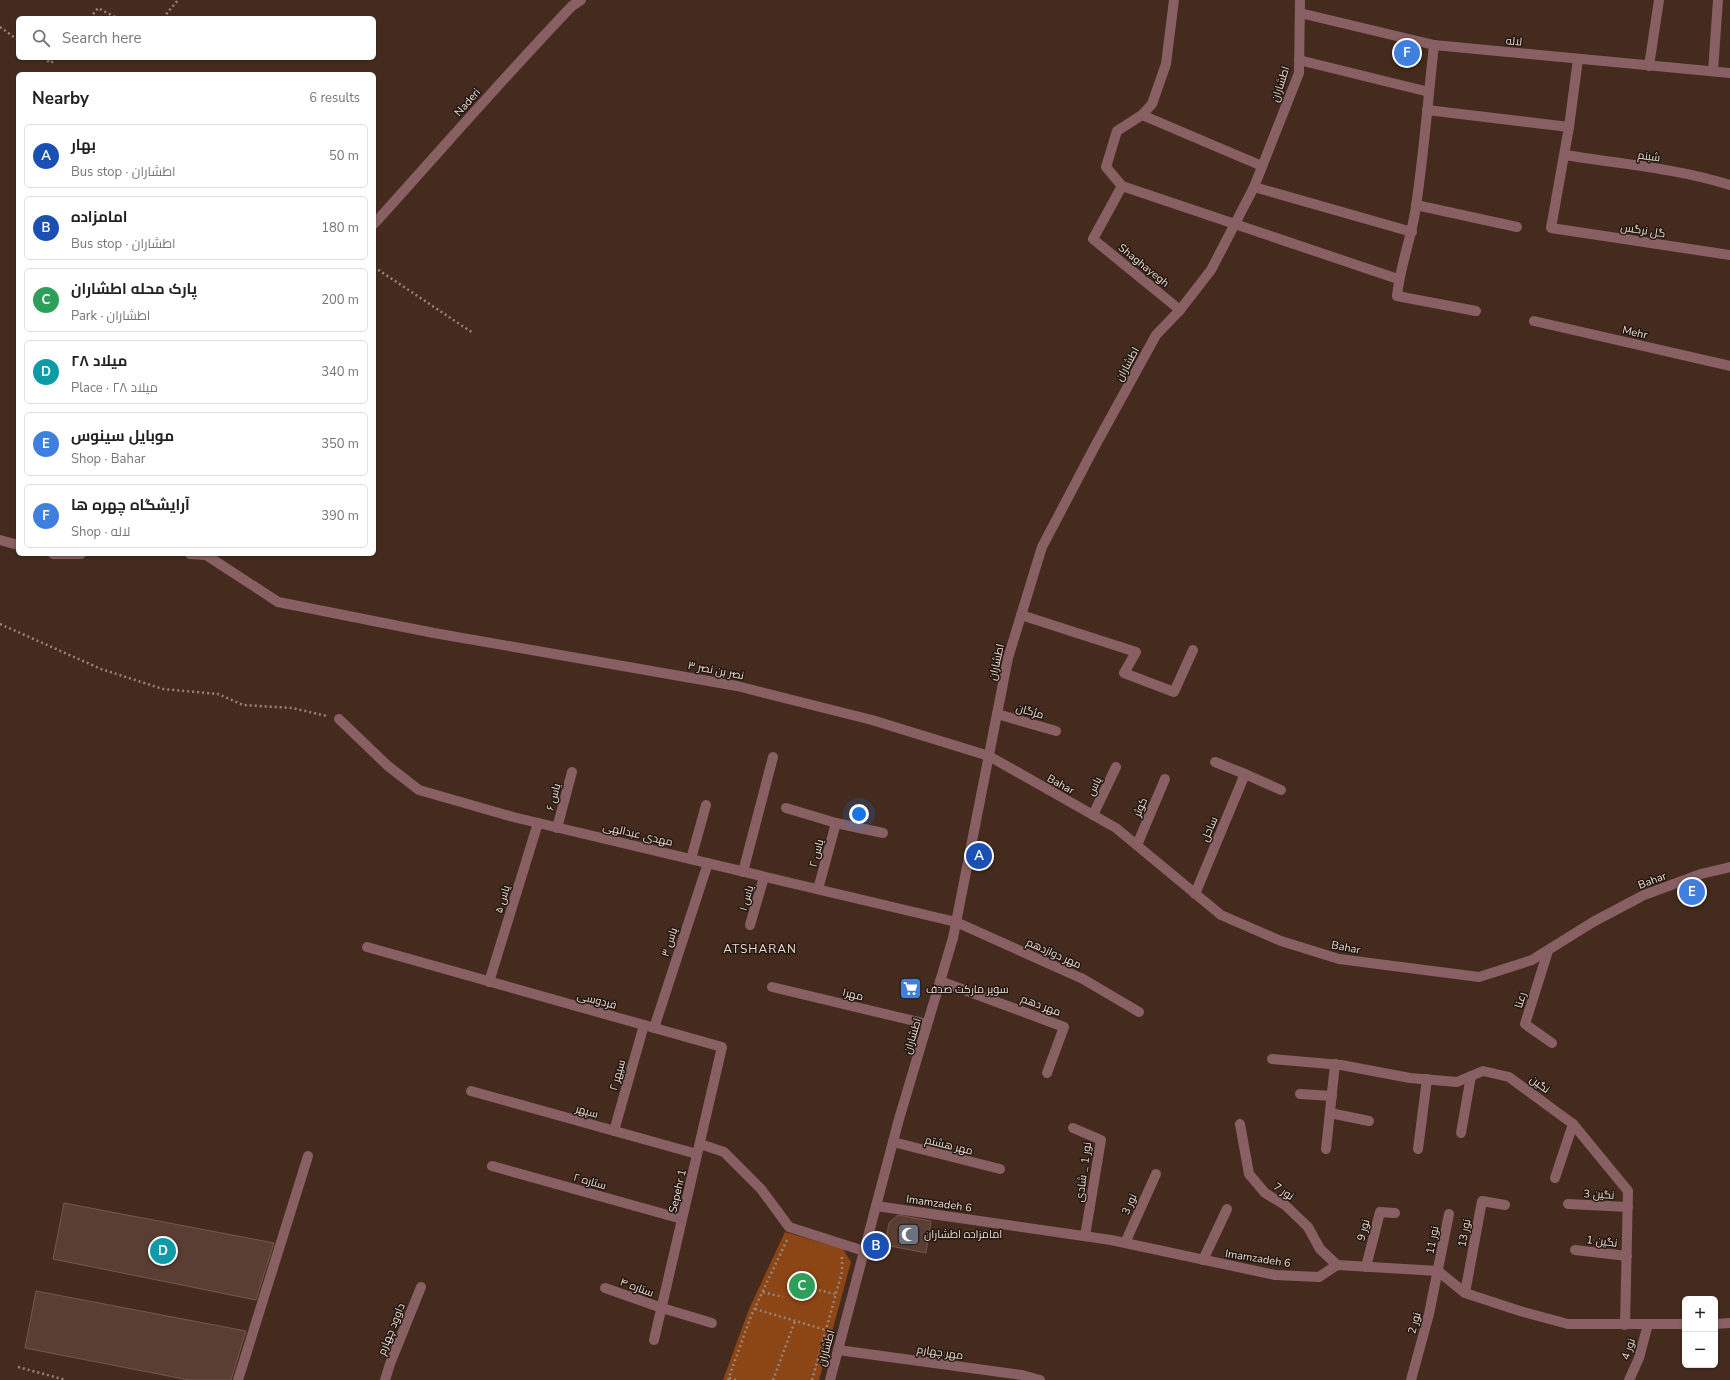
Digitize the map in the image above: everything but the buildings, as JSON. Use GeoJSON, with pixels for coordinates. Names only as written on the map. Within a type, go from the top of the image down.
{"type":"FeatureCollection","features":[{"type":"Feature","properties":{"kind":"street","name":"Naderi"},"geometry":{"type":"LineString","coordinates":[[376,222],[500,82],[572,6],[581,0]]}},
{"type":"Feature","properties":{"kind":"street"},"geometry":{"type":"LineString","coordinates":[[1174,0],[1166,64],[1152,104],[1142,115],[1118,130],[1106,167],[1122,186],[1398,279]]}},
{"type":"Feature","properties":{"kind":"street","name":"اطشاران"},"geometry":{"type":"LineString","coordinates":[[830,1380],[893,1142],[953,938],[1008,658],[1042,547],[1090,455],[1156,335],[1180,310],[1211,270],[1254,186],[1299,73],[1300,0]]}},
{"type":"Feature","properties":{"kind":"street"},"geometry":{"type":"LineString","coordinates":[[1649,66],[1660,0]]}},
{"type":"Feature","properties":{"kind":"street"},"geometry":{"type":"LineString","coordinates":[[1713,71],[1718,0]]}},
{"type":"Feature","properties":{"kind":"street","name":"لاله"},"geometry":{"type":"LineString","coordinates":[[1300,13],[1434,45],[1730,73]]}},
{"type":"Feature","properties":{"kind":"street"},"geometry":{"type":"LineString","coordinates":[[1434,45],[1416,205],[1412,232],[1398,279],[1397,296],[1476,311]]}},
{"type":"Feature","properties":{"kind":"street"},"geometry":{"type":"LineString","coordinates":[[1565,155],[1578,59]]}},
{"type":"Feature","properties":{"kind":"street"},"geometry":{"type":"LineString","coordinates":[[1299,60],[1429,92]]}},
{"type":"Feature","properties":{"kind":"street"},"geometry":{"type":"LineString","coordinates":[[1427,110],[1569,127]]}},
{"type":"Feature","properties":{"kind":"street"},"geometry":{"type":"LineString","coordinates":[[1142,115],[1262,166]]}},
{"type":"Feature","properties":{"kind":"street","name":"شبنم"},"geometry":{"type":"LineString","coordinates":[[1565,155],[1618,164],[1671,170],[1730,185]]}},
{"type":"Feature","properties":{"kind":"street","name":"گل نرگس"},"geometry":{"type":"LineString","coordinates":[[1565,155],[1551,228],[1730,255]]}},
{"type":"Feature","properties":{"kind":"street","name":"Shaghayegh"},"geometry":{"type":"LineString","coordinates":[[1122,186],[1093,239],[1180,310]]}},
{"type":"Feature","properties":{"kind":"street"},"geometry":{"type":"LineString","coordinates":[[1254,186],[1412,232]]}},
{"type":"Feature","properties":{"kind":"street"},"geometry":{"type":"LineString","coordinates":[[1416,205],[1517,227]]}},
{"type":"Feature","properties":{"kind":"street","name":"Mehr"},"geometry":{"type":"LineString","coordinates":[[1534,321],[1730,366]]}},
{"type":"Feature","properties":{"kind":"street"},"geometry":{"type":"LineString","coordinates":[[0,540],[16,544]]}},
{"type":"Feature","properties":{"kind":"street","name":"نصر بن نصر ۳"},"geometry":{"type":"LineString","coordinates":[[209,556],[278,602],[434,633],[737,686],[872,720],[988,756]]}},
{"type":"Feature","properties":{"kind":"street"},"geometry":{"type":"LineString","coordinates":[[1021,615],[1136,652],[1124,673],[1174,692],[1193,650]]}},
{"type":"Feature","properties":{"kind":"street","name":"مژگان"},"geometry":{"type":"LineString","coordinates":[[997,714],[1056,731]]}},
{"type":"Feature","properties":{"kind":"street","name":"مهدی عبدالهی"},"geometry":{"type":"LineString","coordinates":[[339,719],[388,766],[419,790],[557,828],[956,922]]}},
{"type":"Feature","properties":{"kind":"street","name":"Bahar"},"geometry":{"type":"LineString","coordinates":[[988,756],[1116,828],[1221,915],[1281,941],[1340,959],[1479,977],[1532,960],[1593,922],[1644,895],[1701,874],[1730,867]]}},
{"type":"Feature","properties":{"kind":"street"},"geometry":{"type":"LineString","coordinates":[[743,872],[773,757]]}},
{"type":"Feature","properties":{"kind":"street"},"geometry":{"type":"LineString","coordinates":[[1214,762],[1281,790]]}},
{"type":"Feature","properties":{"kind":"street","name":"یاس"},"geometry":{"type":"LineString","coordinates":[[1093,815],[1116,767]]}},
{"type":"Feature","properties":{"kind":"street","name":"یاس ۶"},"geometry":{"type":"LineString","coordinates":[[557,828],[572,772]]}},
{"type":"Feature","properties":{"kind":"street","name":"ساحل"},"geometry":{"type":"LineString","coordinates":[[1195,894],[1245,774]]}},
{"type":"Feature","properties":{"kind":"street","name":"کوثر"},"geometry":{"type":"LineString","coordinates":[[1137,845],[1165,779]]}},
{"type":"Feature","properties":{"kind":"street"},"geometry":{"type":"LineString","coordinates":[[691,859],[706,805]]}},
{"type":"Feature","properties":{"kind":"street"},"geometry":{"type":"LineString","coordinates":[[786,808],[836,823],[883,833]]}},
{"type":"Feature","properties":{"kind":"street","name":"یاس ۵"},"geometry":{"type":"LineString","coordinates":[[489,982],[538,823]]}},
{"type":"Feature","properties":{"kind":"street","name":"یاس ۲"},"geometry":{"type":"LineString","coordinates":[[818,889],[836,823]]}},
{"type":"Feature","properties":{"kind":"street","name":"یاس ۳"},"geometry":{"type":"LineString","coordinates":[[649,1026],[708,863]]}},
{"type":"Feature","properties":{"kind":"street","name":"یاس ۱"},"geometry":{"type":"LineString","coordinates":[[750,925],[764,877]]}},
{"type":"Feature","properties":{"kind":"street","name":"مهر دوازدهم"},"geometry":{"type":"LineString","coordinates":[[956,922],[1083,979],[1139,1012]]}},
{"type":"Feature","properties":{"kind":"street","name":"فردوسی"},"geometry":{"type":"LineString","coordinates":[[367,947],[465,976],[722,1047]]}},
{"type":"Feature","properties":{"kind":"street","name":"رعنا"},"geometry":{"type":"LineString","coordinates":[[1548,950],[1525,1024],[1552,1043]]}},
{"type":"Feature","properties":{"kind":"street","name":"مهر دهم"},"geometry":{"type":"LineString","coordinates":[[940,981],[1064,1027],[1047,1073]]}},
{"type":"Feature","properties":{"kind":"street","name":"مهر۱"},"geometry":{"type":"LineString","coordinates":[[772,987],[927,1024]]}},
{"type":"Feature","properties":{"kind":"street","name":"سپهر ۲"},"geometry":{"type":"LineString","coordinates":[[614,1131],[649,1026]]}},
{"type":"Feature","properties":{"kind":"street","name":"Sepehr 1"},"geometry":{"type":"LineString","coordinates":[[654,1340],[722,1047]]}},
{"type":"Feature","properties":{"kind":"street","name":"نگین"},"geometry":{"type":"LineString","coordinates":[[1272,1059],[1335,1064],[1427,1079],[1457,1082],[1483,1071],[1509,1077],[1573,1124],[1628,1191],[1625,1325]]}},
{"type":"Feature","properties":{"kind":"street"},"geometry":{"type":"LineString","coordinates":[[1326,1149],[1335,1064]]}},
{"type":"Feature","properties":{"kind":"street"},"geometry":{"type":"LineString","coordinates":[[1461,1133],[1471,1076]]}},
{"type":"Feature","properties":{"kind":"street"},"geometry":{"type":"LineString","coordinates":[[1418,1149],[1427,1079]]}},
{"type":"Feature","properties":{"kind":"street","name":"سپهر"},"geometry":{"type":"LineString","coordinates":[[471,1091],[697,1154]]}},
{"type":"Feature","properties":{"kind":"street"},"geometry":{"type":"LineString","coordinates":[[1300,1094],[1332,1096]]}},
{"type":"Feature","properties":{"kind":"street"},"geometry":{"type":"LineString","coordinates":[[1330,1113],[1369,1121]]}},
{"type":"Feature","properties":{"kind":"street","name":"نور 7"},"geometry":{"type":"LineString","coordinates":[[1240,1124],[1249,1174],[1265,1193],[1285,1205],[1308,1227],[1320,1249],[1337,1265]]}},
{"type":"Feature","properties":{"kind":"street"},"geometry":{"type":"LineString","coordinates":[[1555,1178],[1573,1124]]}},
{"type":"Feature","properties":{"kind":"street","name":"نور 1 _ شادی"},"geometry":{"type":"LineString","coordinates":[[1073,1128],[1101,1140],[1085,1236]]}},
{"type":"Feature","properties":{"kind":"street","name":"مهر هشتم"},"geometry":{"type":"LineString","coordinates":[[893,1142],[1000,1170]]}},
{"type":"Feature","properties":{"kind":"street"},"geometry":{"type":"LineString","coordinates":[[700,1144],[724,1152],[761,1189],[789,1227],[864,1251]]}},
{"type":"Feature","properties":{"kind":"street"},"geometry":{"type":"LineString","coordinates":[[238,1380],[308,1156]]}},
{"type":"Feature","properties":{"kind":"street","name":"ستاره ۲"},"geometry":{"type":"LineString","coordinates":[[492,1166],[682,1219]]}},
{"type":"Feature","properties":{"kind":"street","name":"نور 3"},"geometry":{"type":"LineString","coordinates":[[1124,1243],[1156,1174]]}},
{"type":"Feature","properties":{"kind":"street","name":"نور 13"},"geometry":{"type":"LineString","coordinates":[[1465,1293],[1482,1201],[1505,1205]]}},
{"type":"Feature","properties":{"kind":"street","name":"نگین 3"},"geometry":{"type":"LineString","coordinates":[[1568,1204],[1628,1207]]}},
{"type":"Feature","properties":{"kind":"street","name":"Imamzadeh 6"},"geometry":{"type":"LineString","coordinates":[[876,1206],[1085,1236],[1275,1275],[1319,1277],[1337,1265]]}},
{"type":"Feature","properties":{"kind":"street"},"geometry":{"type":"LineString","coordinates":[[1202,1260],[1227,1209]]}},
{"type":"Feature","properties":{"kind":"street","name":"نور 9"},"geometry":{"type":"LineString","coordinates":[[1366,1267],[1380,1212],[1395,1213]]}},
{"type":"Feature","properties":{"kind":"street","name":"نور 11"},"geometry":{"type":"LineString","coordinates":[[1438,1271],[1449,1214]]}},
{"type":"Feature","properties":{"kind":"street","name":"نگین 1"},"geometry":{"type":"LineString","coordinates":[[1575,1250],[1627,1256]]}},
{"type":"Feature","properties":{"kind":"street"},"geometry":{"type":"LineString","coordinates":[[1337,1265],[1438,1271],[1465,1293],[1520,1311],[1568,1324],[1682,1324]]}},
{"type":"Feature","properties":{"kind":"street","name":"نور 2"},"geometry":{"type":"LineString","coordinates":[[1412,1380],[1429,1314],[1438,1271]]}},
{"type":"Feature","properties":{"kind":"street","name":"داوود چهارم"},"geometry":{"type":"LineString","coordinates":[[385,1380],[421,1287]]}},
{"type":"Feature","properties":{"kind":"street","name":"ستاره ۴"},"geometry":{"type":"LineString","coordinates":[[605,1288],[662,1308],[712,1323]]}},
{"type":"Feature","properties":{"kind":"street"},"geometry":{"type":"LineString","coordinates":[[1718,1324],[1730,1323]]}},
{"type":"Feature","properties":{"kind":"street","name":"نور 4"},"geometry":{"type":"LineString","coordinates":[[1628,1380],[1639,1358],[1648,1324]]}},
{"type":"Feature","properties":{"kind":"street","name":"مهر چهارم"},"geometry":{"type":"LineString","coordinates":[[838,1350],[1022,1375],[1040,1380]]}},
{"type":"Feature","properties":{"kind":"path"},"geometry":{"type":"LineString","coordinates":[[165,16],[178,0]]}},
{"type":"Feature","properties":{"kind":"path"},"geometry":{"type":"LineString","coordinates":[[92,16],[98,8],[113,16]]}},
{"type":"Feature","properties":{"kind":"path"},"geometry":{"type":"LineString","coordinates":[[0,27],[16,39]]}},
{"type":"Feature","properties":{"kind":"path"},"geometry":{"type":"LineString","coordinates":[[46,60],[51,64],[54,60]]}},
{"type":"Feature","properties":{"kind":"path"},"geometry":{"type":"LineString","coordinates":[[376,268],[473,333]]}},
{"type":"Feature","properties":{"kind":"path"},"geometry":{"type":"LineString","coordinates":[[0,624],[101,669],[163,689],[218,694],[243,705],[292,708],[339,719]]}},
{"type":"Feature","properties":{"kind":"path"},"geometry":{"type":"LineString","coordinates":[[736,1380],[729,1379],[762,1292],[788,1238]]}},
{"type":"Feature","properties":{"kind":"path"},"geometry":{"type":"LineString","coordinates":[[812,1380],[842,1272],[842,1254]]}},
{"type":"Feature","properties":{"kind":"path"},"geometry":{"type":"LineString","coordinates":[[814,1289],[836,1294]]}},
{"type":"Feature","properties":{"kind":"path"},"geometry":{"type":"LineString","coordinates":[[762,1292],[783,1298]]}},
{"type":"Feature","properties":{"kind":"path"},"geometry":{"type":"LineString","coordinates":[[755,1309],[826,1330]]}},
{"type":"Feature","properties":{"kind":"path"},"geometry":{"type":"LineString","coordinates":[[773,1380],[795,1321]]}},
{"type":"Feature","properties":{"kind":"path"},"geometry":{"type":"LineString","coordinates":[[18,1367],[66,1380]]}},
{"type":"Feature","properties":{"kind":"path"},"geometry":{"type":"LineString","coordinates":[[49,1380],[50,1376]]}},
{"type":"Feature","properties":{"kind":"shaded area"},"geometry":{"type":"Polygon","coordinates":[[[785,1232],[843,1249],[851,1262],[819,1380],[723,1380],[749,1309],[785,1232]]]}},
{"type":"Feature","properties":{"kind":"place","name":"آرایشگاه چهره ها"},"geometry":{"type":"Point","coordinates":[1407,53]}},
{"type":"Feature","properties":{"kind":"place","name":"بهار"},"geometry":{"type":"Point","coordinates":[979,856]}},
{"type":"Feature","properties":{"kind":"place","name":"موبایل سینوس"},"geometry":{"type":"Point","coordinates":[1692,892]}},
{"type":"Feature","properties":{"kind":"place","name":"سوپر مارکت صدف"},"geometry":{"type":"Point","coordinates":[910,989]}},
{"type":"Feature","properties":{"kind":"place","name":"امامزاده اطشاران"},"geometry":{"type":"Point","coordinates":[908,1234]}},
{"type":"Feature","properties":{"kind":"place","name":"امامزاده"},"geometry":{"type":"Point","coordinates":[876,1246]}},
{"type":"Feature","properties":{"kind":"place","name":"میلاد ۲۸"},"geometry":{"type":"Point","coordinates":[163,1251]}},
{"type":"Feature","properties":{"kind":"place","name":"پارک محله اطشاران"},"geometry":{"type":"Point","coordinates":[802,1286]}},
{"type":"Feature","properties":{"kind":"district","name":"ATSHARAN"},"geometry":{"type":"Point","coordinates":[760,949]}}]}
